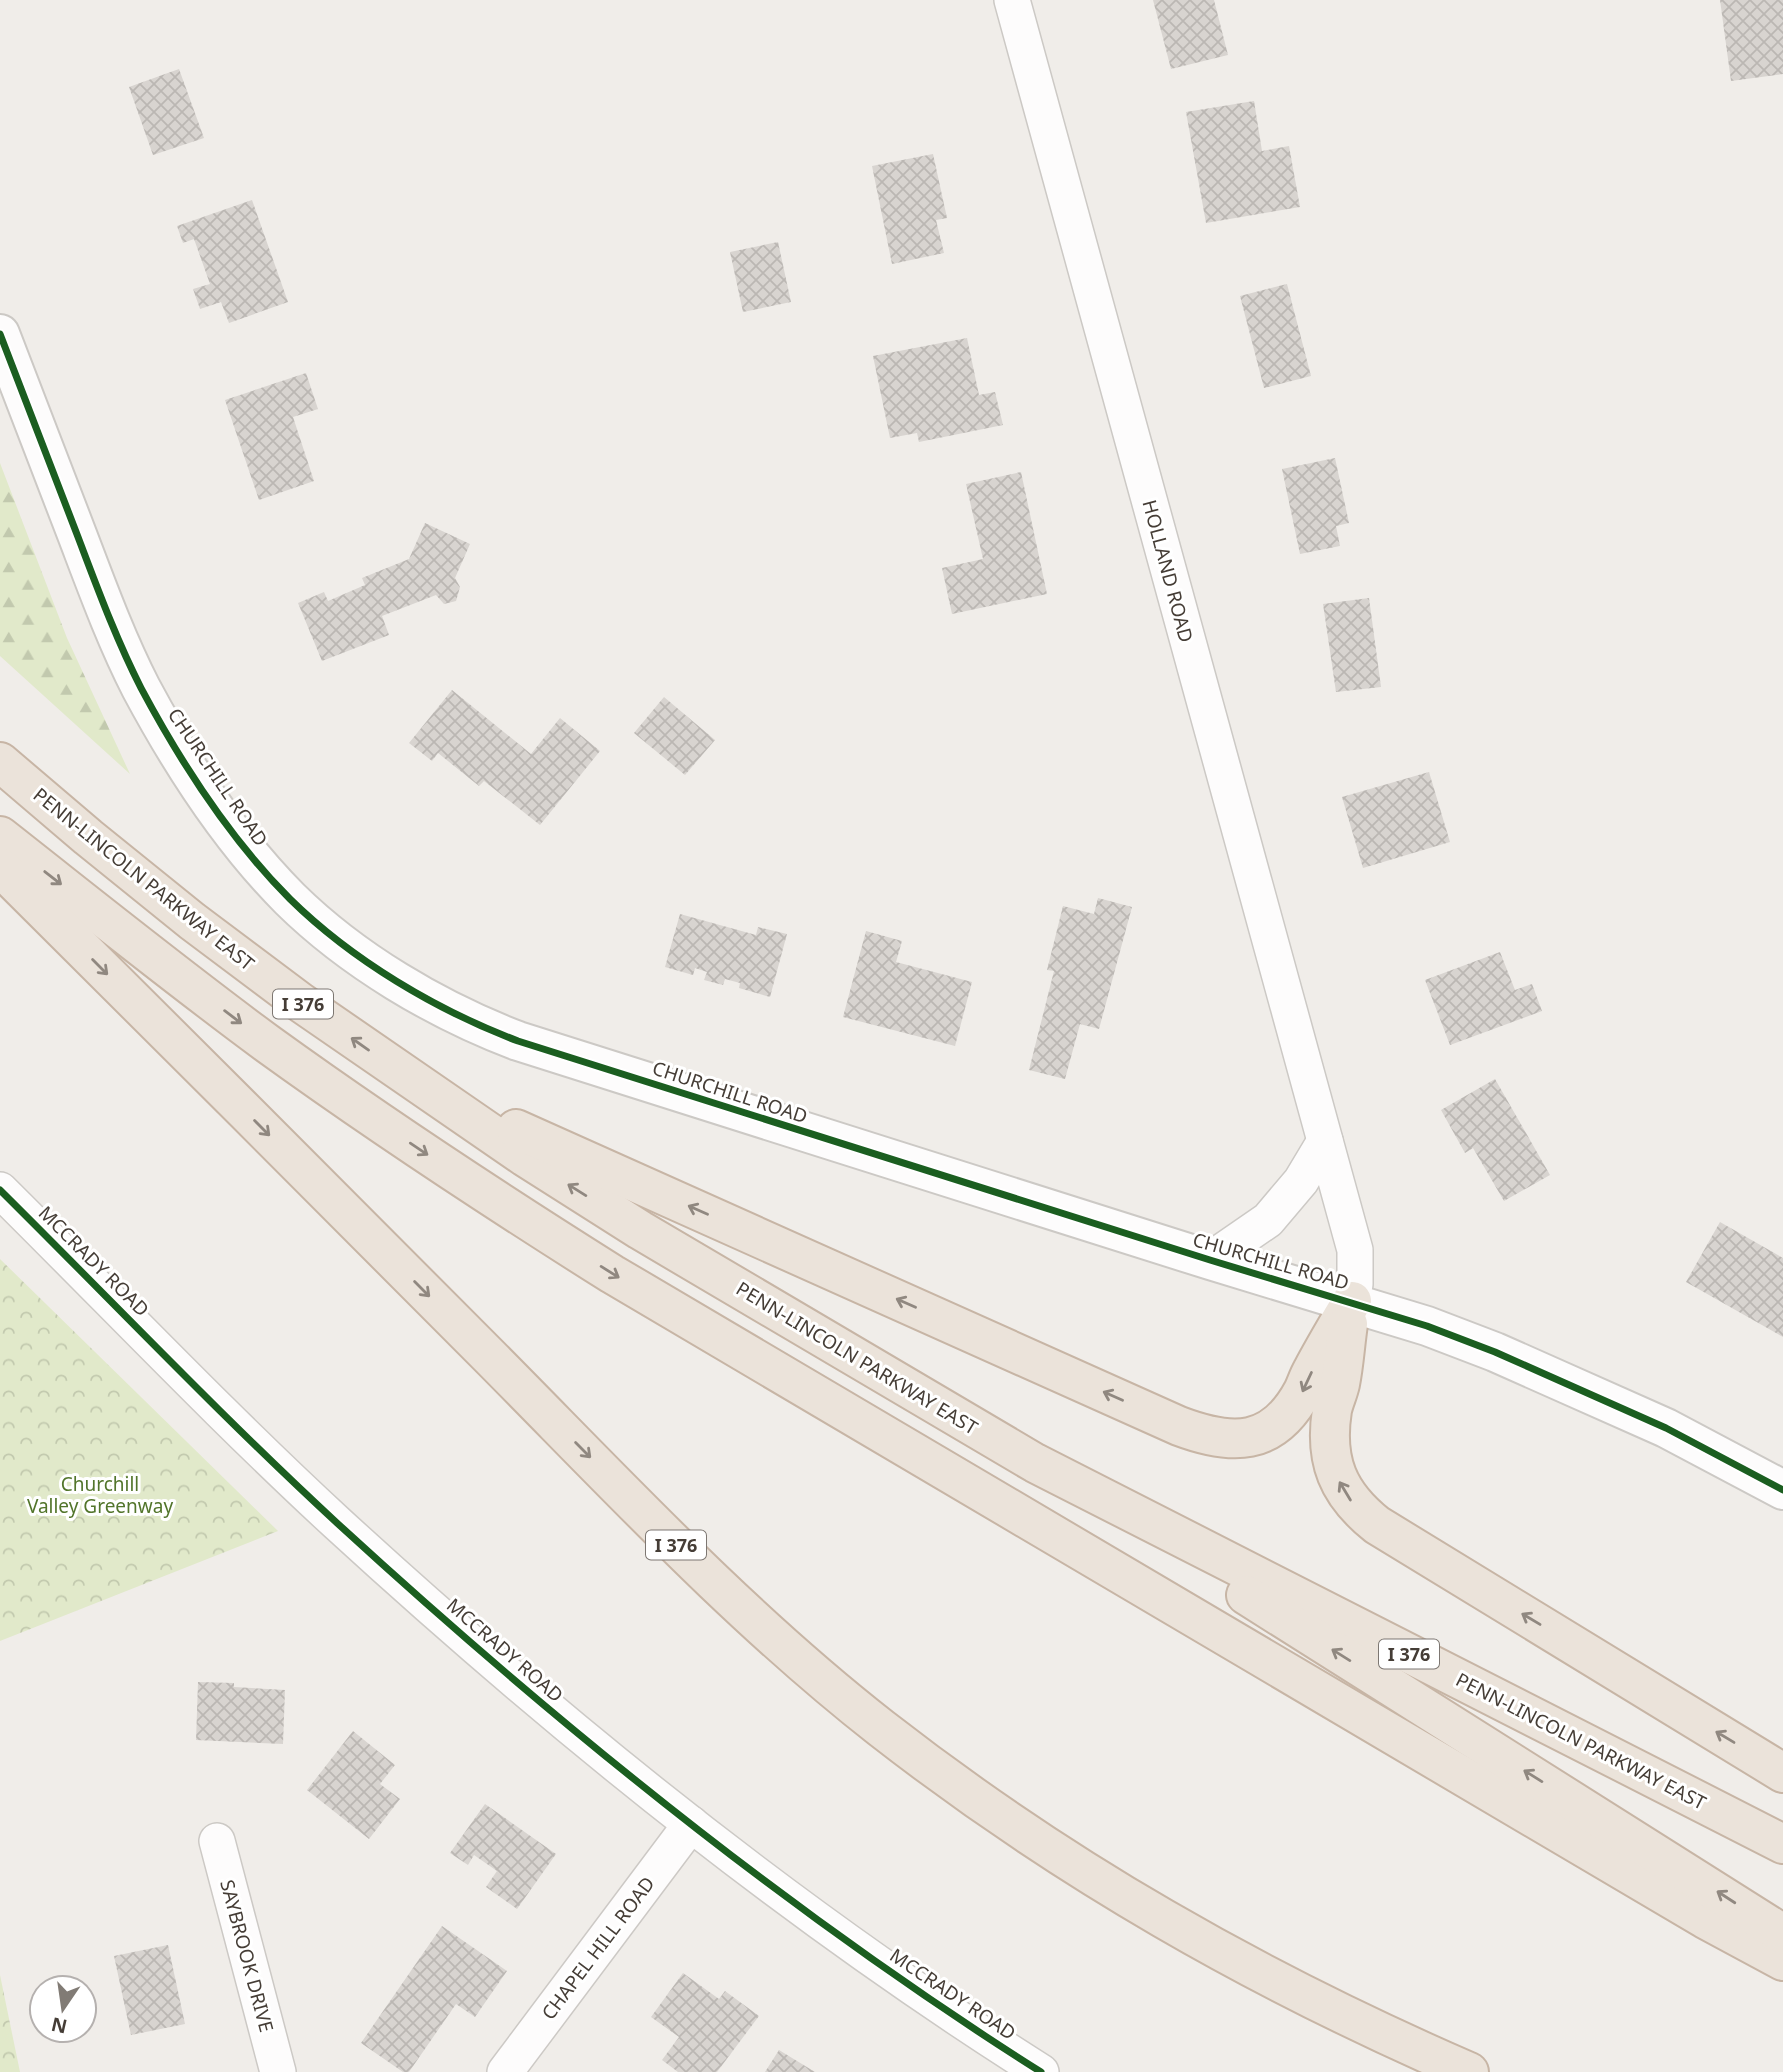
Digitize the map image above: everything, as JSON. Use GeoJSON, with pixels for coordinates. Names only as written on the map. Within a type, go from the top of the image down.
{"type":"FeatureCollection","features":[{"type":"Feature","properties":{"kind":"highway","name":"PENN-LINCOLN PARKWAY EAST"},"geometry":{"type":"LineString","coordinates":[[0,762],[192,921],[300,1002],[416,1083],[640,1230],[1035,1463],[1783,1844]]}},
{"type":"Feature","properties":{"kind":"highway"},"geometry":{"type":"LineString","coordinates":[[0,836],[269,1044],[386,1127],[612,1274],[1705,1919],[1783,1961]]}},
{"type":"Feature","properties":{"kind":"highway","name":"I 376"},"geometry":{"type":"LineString","coordinates":[[0,867],[688,1557],[768,1633],[870,1719],[1027,1834],[1167,1922],[1323,2006],[1469,2072]]}},
{"type":"Feature","properties":{"kind":"highway"},"geometry":{"type":"LineString","coordinates":[[416,1083],[1179,1426],[1220,1439],[1242,1439],[1261,1434],[1278,1423],[1303,1392],[1310,1374],[1352,1301]]}},
{"type":"Feature","properties":{"kind":"highway"},"geometry":{"type":"LineString","coordinates":[[1352,1301],[1340,1384],[1330,1430],[1331,1454],[1336,1475],[1359,1511],[1377,1525],[1783,1773]]}},
{"type":"Feature","properties":{"kind":"highway"},"geometry":{"type":"LineString","coordinates":[[1035,1463],[1783,1934]]}},
{"type":"Feature","properties":{"kind":"street","name":"HOLLAND ROAD"},"geometry":{"type":"LineString","coordinates":[[1012,0],[1355,1251],[1352,1301]]}},
{"type":"Feature","properties":{"kind":"street","name":"CHURCHILL ROAD"},"geometry":{"type":"LineString","coordinates":[[0,334],[110,621],[141,687],[169,736],[227,824],[258,864],[291,899],[330,933],[372,964],[444,1009],[509,1037],[1210,1260],[1427,1326],[1559,1379],[1667,1428],[1783,1490]]}},
{"type":"Feature","properties":{"kind":"street"},"geometry":{"type":"LineString","coordinates":[[1210,1260],[1268,1220],[1301,1181],[1325,1141]]}},
{"type":"Feature","properties":{"kind":"street","name":"MCCRADY ROAD"},"geometry":{"type":"LineString","coordinates":[[0,1189],[335,1521],[516,1682],[691,1824],[844,1938],[1041,2072]]}},
{"type":"Feature","properties":{"kind":"street","name":"CHAPEL HILL ROAD"},"geometry":{"type":"LineString","coordinates":[[505,2072],[691,1824]]}},
{"type":"Feature","properties":{"kind":"street","name":"SAYBROOK DRIVE"},"geometry":{"type":"LineString","coordinates":[[217,1841],[278,2072]]}},
{"type":"Feature","properties":{"kind":"green space"},"geometry":{"type":"Polygon","coordinates":[[[0,463],[67,638],[130,774],[0,656],[0,463]]]}},
{"type":"Feature","properties":{"kind":"green space","name":"Churchill Valley Greenway"},"geometry":{"type":"Polygon","coordinates":[[[0,1259],[278,1531],[0,1641],[0,1259]]]}},
{"type":"Feature","properties":{"kind":"green space"},"geometry":{"type":"Polygon","coordinates":[[[0,1975],[20,2072],[0,2072],[0,1975]]]}},
{"type":"Feature","properties":{"kind":"building"},"geometry":{"type":"Polygon","coordinates":[[[1153,0],[1214,0],[1228,55],[1171,69],[1153,0]]]}},
{"type":"Feature","properties":{"kind":"building"},"geometry":{"type":"Polygon","coordinates":[[[1720,0],[1783,0],[1783,74],[1731,81],[1720,0]]]}},
{"type":"Feature","properties":{"kind":"building"},"geometry":{"type":"Polygon","coordinates":[[[179,69],[204,138],[153,155],[129,87],[179,69]]]}},
{"type":"Feature","properties":{"kind":"building"},"geometry":{"type":"Polygon","coordinates":[[[1254,101],[1262,151],[1289,146],[1300,207],[1206,223],[1186,112],[1254,101]]]}},
{"type":"Feature","properties":{"kind":"building"},"geometry":{"type":"Polygon","coordinates":[[[933,154],[947,218],[936,220],[944,253],[892,264],[872,166],[933,154]]]}},
{"type":"Feature","properties":{"kind":"building"},"geometry":{"type":"Polygon","coordinates":[[[252,200],[288,302],[229,323],[221,302],[200,309],[193,289],[210,284],[194,239],[183,243],[177,226],[252,200]]]}},
{"type":"Feature","properties":{"kind":"building"},"geometry":{"type":"Polygon","coordinates":[[[778,242],[791,302],[743,312],[730,252],[778,242]]]}},
{"type":"Feature","properties":{"kind":"building"},"geometry":{"type":"Polygon","coordinates":[[[1287,284],[1311,376],[1264,388],[1240,296],[1287,284]]]}},
{"type":"Feature","properties":{"kind":"building"},"geometry":{"type":"Polygon","coordinates":[[[967,338],[979,395],[995,392],[1003,425],[919,442],[917,433],[890,438],[873,356],[967,338]]]}},
{"type":"Feature","properties":{"kind":"building"},"geometry":{"type":"Polygon","coordinates":[[[306,373],[318,409],[293,417],[314,481],[259,500],[225,400],[306,373]]]}},
{"type":"Feature","properties":{"kind":"building"},"geometry":{"type":"Polygon","coordinates":[[[1335,458],[1349,523],[1336,526],[1340,546],[1300,554],[1282,469],[1335,458]]]}},
{"type":"Feature","properties":{"kind":"building"},"geometry":{"type":"Polygon","coordinates":[[[1021,472],[1047,594],[952,614],[942,568],[983,559],[966,484],[1021,472]]]}},
{"type":"Feature","properties":{"kind":"building"},"geometry":{"type":"Polygon","coordinates":[[[425,523],[470,544],[455,578],[460,587],[456,601],[444,604],[436,595],[382,616],[389,635],[322,661],[298,603],[324,592],[328,601],[365,585],[362,578],[409,559],[425,523]]]}},
{"type":"Feature","properties":{"kind":"building"},"geometry":{"type":"Polygon","coordinates":[[[1369,598],[1381,687],[1336,692],[1323,604],[1369,598]]]}},
{"type":"Feature","properties":{"kind":"building"},"geometry":{"type":"Polygon","coordinates":[[[452,690],[531,754],[560,718],[600,751],[540,825],[484,781],[479,786],[438,753],[432,761],[409,743],[452,690]]]}},
{"type":"Feature","properties":{"kind":"building"},"geometry":{"type":"Polygon","coordinates":[[[664,697],[715,740],[685,775],[634,733],[664,697]]]}},
{"type":"Feature","properties":{"kind":"building"},"geometry":{"type":"Polygon","coordinates":[[[1429,772],[1450,842],[1363,868],[1342,797],[1429,772]]]}},
{"type":"Feature","properties":{"kind":"building"},"geometry":{"type":"Polygon","coordinates":[[[1098,898],[1132,907],[1099,1029],[1080,1024],[1065,1079],[1029,1070],[1054,971],[1047,970],[1063,906],[1094,914],[1098,898]]]}},
{"type":"Feature","properties":{"kind":"building"},"geometry":{"type":"Polygon","coordinates":[[[680,914],[756,935],[758,927],[787,934],[770,997],[739,988],[740,983],[725,979],[723,985],[704,980],[707,972],[695,968],[693,975],[665,967],[680,914]]]}},
{"type":"Feature","properties":{"kind":"building"},"geometry":{"type":"Polygon","coordinates":[[[866,931],[902,941],[896,962],[972,982],[955,1046],[843,1017],[866,931]]]}},
{"type":"Feature","properties":{"kind":"building"},"geometry":{"type":"Polygon","coordinates":[[[1500,952],[1515,990],[1532,984],[1542,1011],[1450,1045],[1425,980],[1500,952]]]}},
{"type":"Feature","properties":{"kind":"building"},"geometry":{"type":"Polygon","coordinates":[[[1495,1079],[1550,1175],[1504,1201],[1473,1148],[1465,1153],[1441,1110],[1495,1079]]]}},
{"type":"Feature","properties":{"kind":"building"},"geometry":{"type":"Polygon","coordinates":[[[1720,1222],[1783,1258],[1783,1337],[1686,1282],[1720,1222]]]}},
{"type":"Feature","properties":{"kind":"building"},"geometry":{"type":"Polygon","coordinates":[[[198,1682],[234,1683],[234,1687],[285,1690],[283,1744],[196,1740],[198,1682]]]}},
{"type":"Feature","properties":{"kind":"building"},"geometry":{"type":"Polygon","coordinates":[[[353,1731],[395,1765],[380,1784],[400,1799],[369,1839],[307,1790],[353,1731]]]}},
{"type":"Feature","properties":{"kind":"building"},"geometry":{"type":"Polygon","coordinates":[[[485,1804],[556,1854],[517,1909],[486,1887],[497,1871],[474,1855],[468,1865],[450,1853],[485,1804]]]}},
{"type":"Feature","properties":{"kind":"building"},"geometry":{"type":"Polygon","coordinates":[[[442,1926],[507,1971],[475,2017],[456,2004],[409,2072],[403,2072],[361,2043],[442,1926]]]}},
{"type":"Feature","properties":{"kind":"building"},"geometry":{"type":"Polygon","coordinates":[[[168,1945],[185,2024],[131,2035],[114,1956],[168,1945]]]}},
{"type":"Feature","properties":{"kind":"building"},"geometry":{"type":"Polygon","coordinates":[[[683,1973],[719,1999],[725,1991],[759,2016],[717,2072],[678,2072],[662,2060],[679,2037],[651,2017],[683,1973]]]}},
{"type":"Feature","properties":{"kind":"building"},"geometry":{"type":"Polygon","coordinates":[[[779,2050],[815,2072],[765,2072],[779,2050]]]}},
{"type":"Feature","properties":{"kind":"cycle path"},"geometry":{"type":"LineString","coordinates":[[0,334],[115,632],[141,688],[173,744],[227,826],[268,876],[314,921],[368,963],[426,999],[518,1041],[1427,1326],[1495,1352],[1666,1428],[1783,1490]]}},
{"type":"Feature","properties":{"kind":"cycle path"},"geometry":{"type":"LineString","coordinates":[[0,1190],[294,1483],[504,1671],[590,1743],[765,1881],[947,2011],[1041,2072]]}}]}
